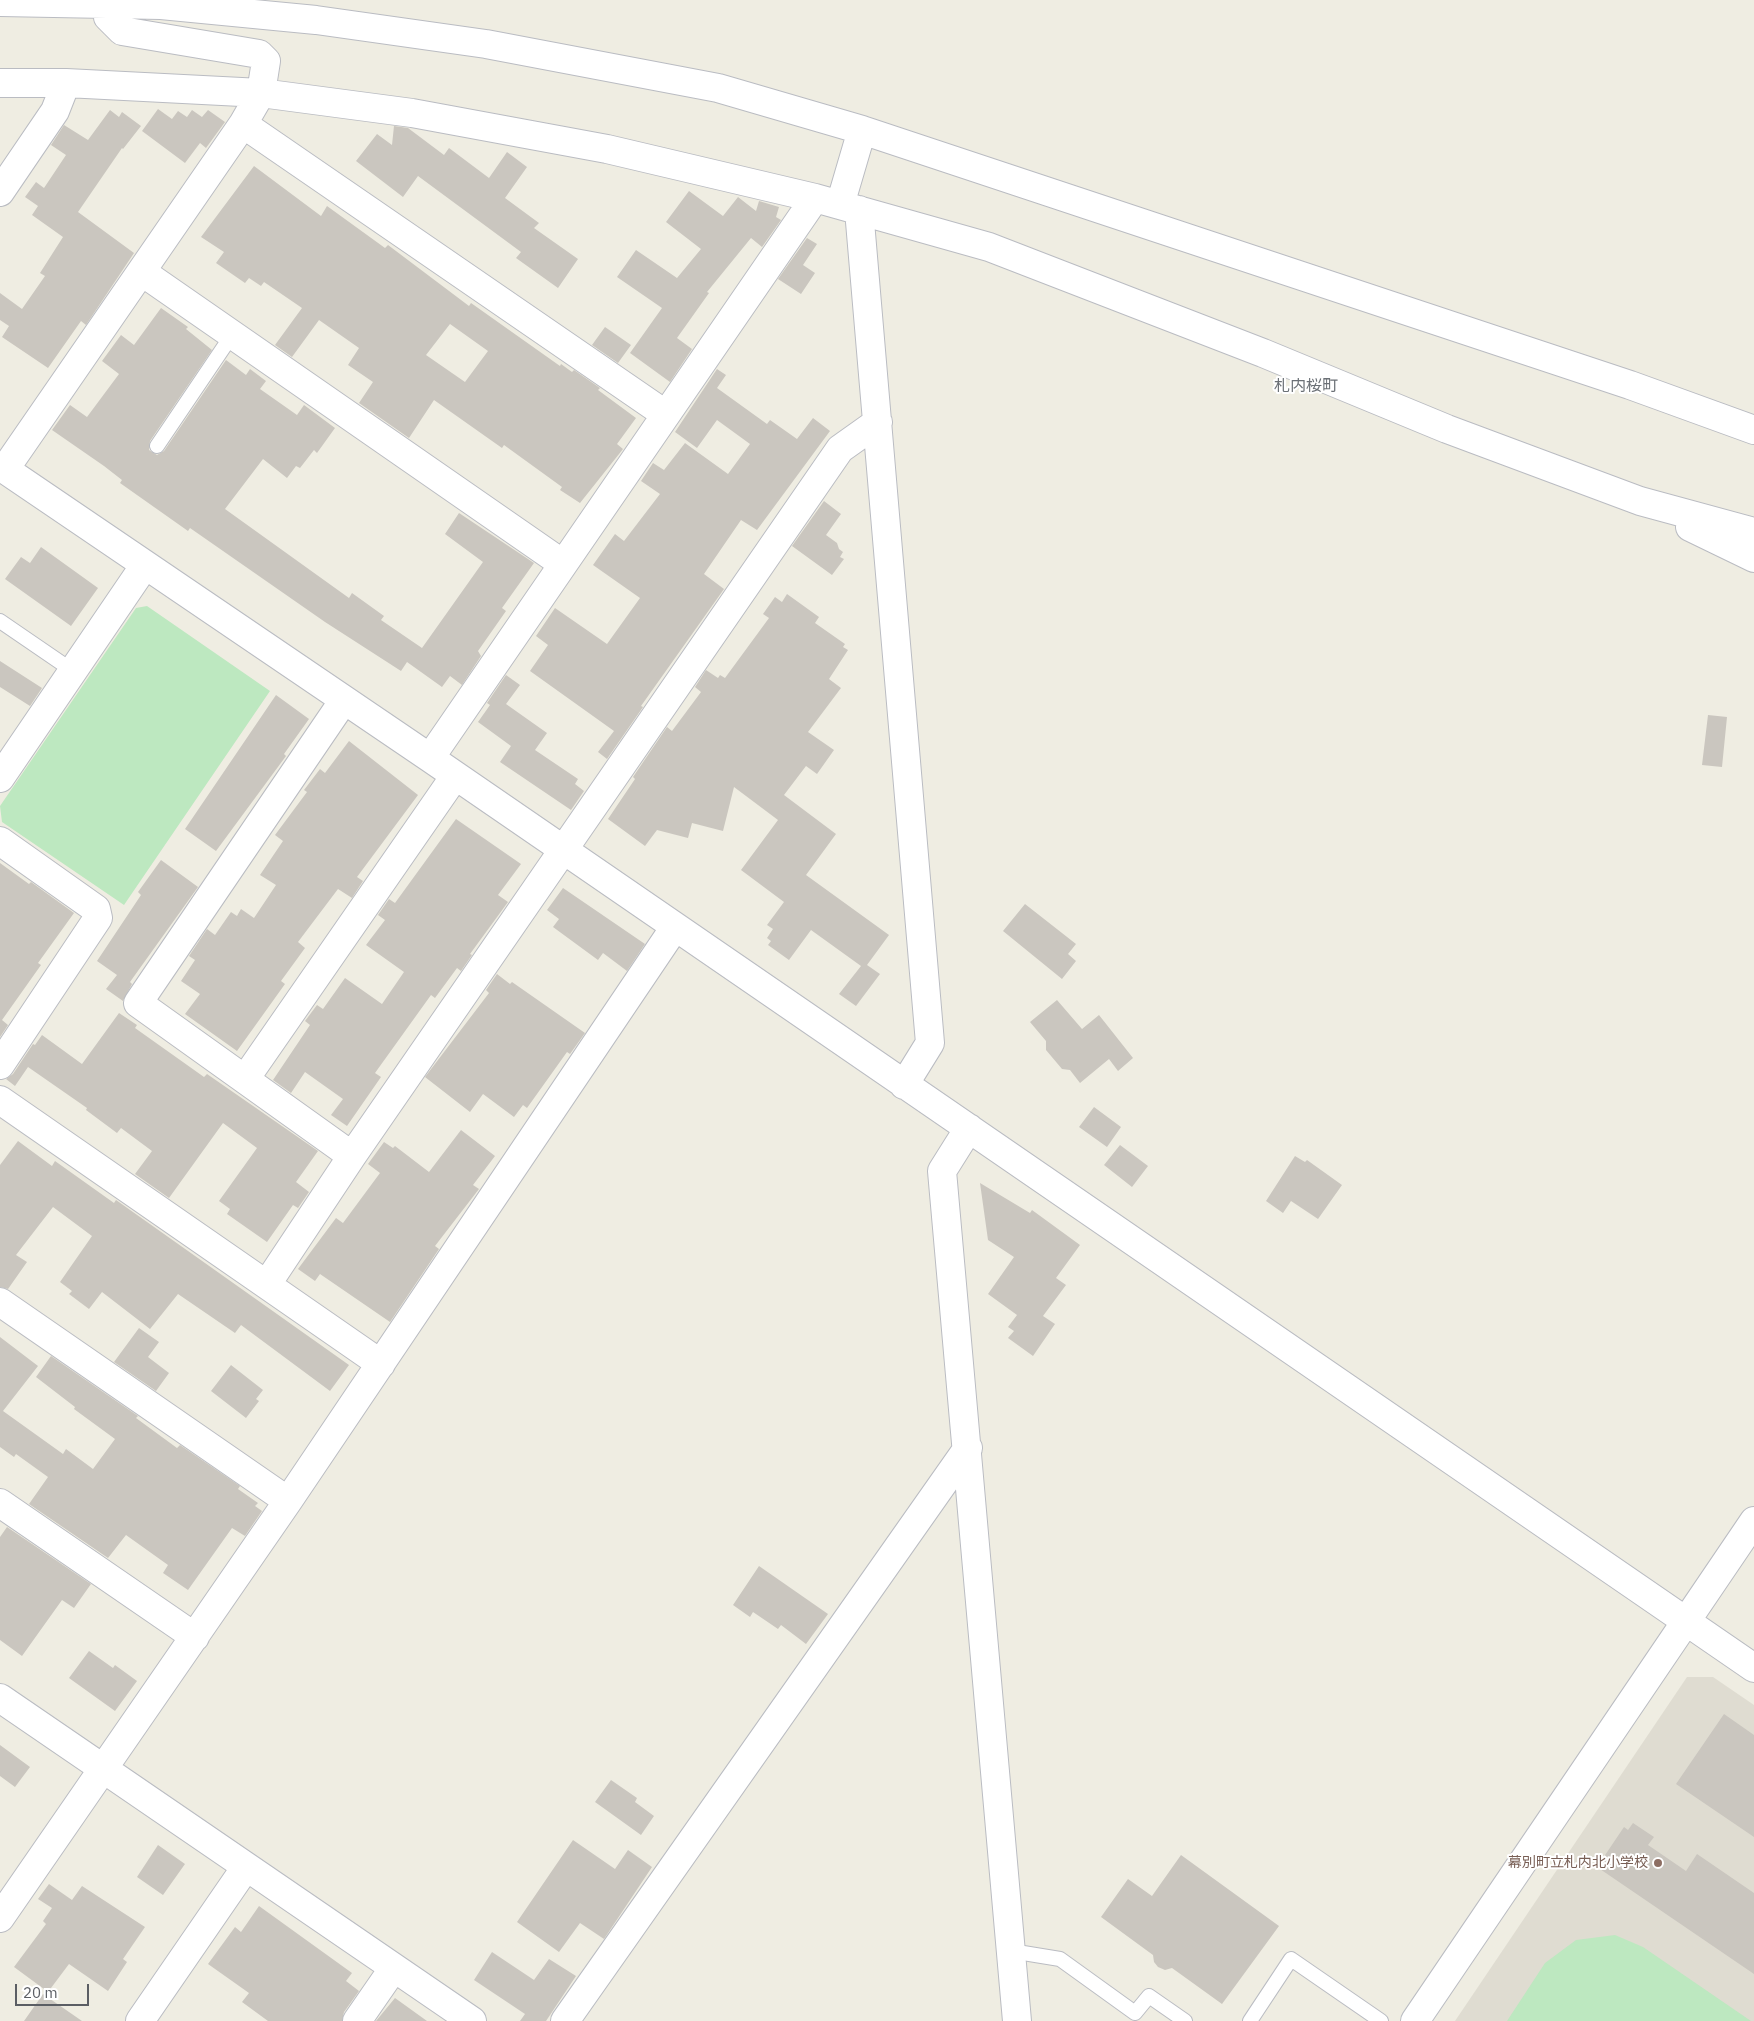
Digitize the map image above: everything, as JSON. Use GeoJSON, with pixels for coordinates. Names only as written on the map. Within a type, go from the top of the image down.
{"type":"FeatureCollection","features":[{"type":"Feature","properties":{"kind":"street"},"geometry":{"type":"LineString","coordinates":[[0,2],[110,2],[161,5],[306,20],[486,44],[718,88],[862,130],[1620,382],[1754,430]]}},
{"type":"Feature","properties":{"kind":"street"},"geometry":{"type":"LineString","coordinates":[[110,2],[108,17],[122,31],[258,54],[266,61],[261,93],[243,124],[142,272],[2,467],[430,758],[1754,1668]]}},
{"type":"Feature","properties":{"kind":"street"},"geometry":{"type":"LineString","coordinates":[[0,83],[66,83],[261,93],[412,113],[597,147],[838,204],[989,247],[1263,353],[1446,429],[1640,501],[1754,532]]}},
{"type":"Feature","properties":{"kind":"street"},"geometry":{"type":"LineString","coordinates":[[0,192],[55,112],[66,83]]}},
{"type":"Feature","properties":{"kind":"street"},"geometry":{"type":"LineString","coordinates":[[243,124],[665,414]]}},
{"type":"Feature","properties":{"kind":"street"},"geometry":{"type":"LineString","coordinates":[[430,758],[665,414],[838,204],[862,130]]}},
{"type":"Feature","properties":{"kind":"street"},"geometry":{"type":"LineString","coordinates":[[838,204],[878,422],[930,1043],[904,1085]]}},
{"type":"Feature","properties":{"kind":"street"},"geometry":{"type":"LineString","coordinates":[[142,272],[563,564]]}},
{"type":"Feature","properties":{"kind":"street"},"geometry":{"type":"LineString","coordinates":[[267,1284],[352,1156],[840,449],[878,422]]}},
{"type":"Feature","properties":{"kind":"street"},"geometry":{"type":"LineString","coordinates":[[1640,501],[1754,558]]}},
{"type":"Feature","properties":{"kind":"street"},"geometry":{"type":"LineString","coordinates":[[0,778],[144,564]]}},
{"type":"Feature","properties":{"kind":"street"},"geometry":{"type":"LineString","coordinates":[[344,700],[138,1003],[352,1156]]}},
{"type":"Feature","properties":{"kind":"street"},"geometry":{"type":"LineString","coordinates":[[245,1079],[455,776]]}},
{"type":"Feature","properties":{"kind":"street"},"geometry":{"type":"LineString","coordinates":[[0,841],[96,908],[98,918],[0,1065]]}},
{"type":"Feature","properties":{"kind":"street"},"geometry":{"type":"LineString","coordinates":[[2,1909],[195,1637],[675,927]]}},
{"type":"Feature","properties":{"kind":"street"},"geometry":{"type":"LineString","coordinates":[[0,1100],[381,1364]]}},
{"type":"Feature","properties":{"kind":"street"},"geometry":{"type":"LineString","coordinates":[[969,1128],[942,1171],[1018,2021]]}},
{"type":"Feature","properties":{"kind":"street"},"geometry":{"type":"LineString","coordinates":[[0,1302],[288,1501]]}},
{"type":"Feature","properties":{"kind":"street"},"geometry":{"type":"LineString","coordinates":[[565,2021],[968,1448]]}},
{"type":"Feature","properties":{"kind":"street"},"geometry":{"type":"LineString","coordinates":[[0,1503],[195,1637]]}},
{"type":"Feature","properties":{"kind":"street"},"geometry":{"type":"LineString","coordinates":[[1415,2021],[1754,1521]]}},
{"type":"Feature","properties":{"kind":"street"},"geometry":{"type":"LineString","coordinates":[[0,1698],[393,1969],[472,2021]]}},
{"type":"Feature","properties":{"kind":"street"},"geometry":{"type":"LineString","coordinates":[[140,2021],[246,1867]]}},
{"type":"Feature","properties":{"kind":"street"},"geometry":{"type":"LineString","coordinates":[[357,2021],[393,1969]]}},
{"type":"Feature","properties":{"kind":"lane"},"geometry":{"type":"LineString","coordinates":[[157,446],[232,335]]}},
{"type":"Feature","properties":{"kind":"lane"},"geometry":{"type":"LineString","coordinates":[[0,621],[73,670]]}},
{"type":"Feature","properties":{"kind":"lane"},"geometry":{"type":"LineString","coordinates":[[1011,1951],[1060,1959],[1135,2013],[1149,1996],[1185,2021]]}},
{"type":"Feature","properties":{"kind":"lane"},"geometry":{"type":"LineString","coordinates":[[1250,2021],[1292,1959],[1381,2021]]}},
{"type":"Feature","properties":{"kind":"shaded area","name":"幕別町立札内北小学校"},"geometry":{"type":"Polygon","coordinates":[[[1687,1677],[1713,1677],[1754,1705],[1754,2021],[1455,2021],[1687,1677]]]}},
{"type":"Feature","properties":{"kind":"green space"},"geometry":{"type":"Polygon","coordinates":[[[147,606],[270,691],[124,905],[2,822],[0,806],[136,608],[147,606]]]}},
{"type":"Feature","properties":{"kind":"green space"},"geometry":{"type":"Polygon","coordinates":[[[1615,1935],[1643,1947],[1751,2021],[1507,2021],[1545,1963],[1576,1940],[1615,1935]]]}},
{"type":"Feature","properties":{"kind":"building"},"geometry":{"type":"Polygon","coordinates":[[[158,109],[172,119],[178,111],[187,117],[192,110],[202,117],[208,110],[225,122],[206,148],[200,143],[185,163],[142,131],[158,109]]]}},
{"type":"Feature","properties":{"kind":"building"},"geometry":{"type":"Polygon","coordinates":[[[110,110],[119,117],[122,112],[141,126],[122,148],[78,212],[134,253],[86,325],[81,321],[48,368],[2,337],[9,326],[0,320],[0,293],[22,309],[45,276],[40,273],[63,237],[32,215],[38,206],[25,197],[36,182],[44,188],[66,155],[51,145],[64,125],[88,140],[110,110]]]}},
{"type":"Feature","properties":{"kind":"building"},"geometry":{"type":"Polygon","coordinates":[[[394,126],[408,128],[444,155],[449,148],[489,178],[507,152],[527,167],[505,198],[539,223],[534,228],[578,259],[558,288],[516,258],[521,252],[418,176],[403,197],[356,161],[377,134],[392,145],[394,126]]]}},
{"type":"Feature","properties":{"kind":"building"},"geometry":{"type":"Polygon","coordinates":[[[254,166],[321,216],[327,206],[385,248],[388,245],[469,306],[471,303],[560,366],[561,364],[572,372],[574,370],[600,388],[598,390],[636,418],[617,444],[623,449],[580,503],[560,490],[562,487],[504,445],[502,448],[434,400],[409,438],[359,403],[373,382],[348,365],[359,348],[319,320],[292,357],[275,345],[302,308],[264,282],[261,286],[249,278],[245,283],[216,263],[224,252],[201,237],[254,166]],[[450,324],[426,355],[465,382],[488,351],[450,324]]]}},
{"type":"Feature","properties":{"kind":"building"},"geometry":{"type":"Polygon","coordinates":[[[689,191],[723,216],[738,197],[756,211],[759,201],[779,207],[776,217],[781,220],[762,247],[751,238],[707,292],[709,293],[677,338],[692,349],[670,382],[630,353],[662,308],[617,277],[636,250],[677,278],[701,249],[666,222],[689,191]]]}},
{"type":"Feature","properties":{"kind":"building"},"geometry":{"type":"Polygon","coordinates":[[[807,238],[817,244],[803,265],[815,273],[801,294],[778,279],[807,238]]]}},
{"type":"Feature","properties":{"kind":"building"},"geometry":{"type":"Polygon","coordinates":[[[161,308],[188,327],[186,329],[212,350],[150,441],[149,450],[157,455],[164,451],[226,360],[246,375],[250,369],[266,381],[260,389],[297,415],[304,405],[335,428],[317,453],[314,450],[300,468],[296,466],[287,478],[263,459],[225,509],[349,598],[352,593],[384,616],[381,620],[422,648],[483,562],[445,534],[459,513],[534,563],[502,608],[506,611],[478,651],[481,656],[462,685],[450,676],[442,687],[407,662],[401,671],[325,622],[190,528],[188,531],[120,483],[122,480],[104,466],[52,430],[70,405],[87,417],[119,374],[102,361],[121,335],[134,345],[161,308]]]}},
{"type":"Feature","properties":{"kind":"building"},"geometry":{"type":"Polygon","coordinates":[[[605,327],[631,345],[618,363],[592,345],[605,327]]]}},
{"type":"Feature","properties":{"kind":"building"},"geometry":{"type":"Polygon","coordinates":[[[717,369],[726,375],[717,388],[767,424],[770,420],[797,439],[813,418],[830,431],[757,530],[741,520],[704,574],[724,589],[641,706],[643,707],[607,759],[598,752],[614,731],[530,671],[548,645],[536,636],[555,608],[607,644],[640,598],[593,565],[615,534],[624,541],[660,494],[641,481],[653,463],[664,470],[685,443],[728,474],[750,444],[717,420],[697,448],[675,432],[717,369]]]}},
{"type":"Feature","properties":{"kind":"building"},"geometry":{"type":"Polygon","coordinates":[[[824,501],[841,514],[826,535],[837,543],[839,549],[843,552],[840,557],[844,559],[832,575],[792,546],[824,501]]]}},
{"type":"Feature","properties":{"kind":"building"},"geometry":{"type":"Polygon","coordinates":[[[41,547],[98,588],[71,626],[5,579],[21,557],[30,563],[41,547]]]}},
{"type":"Feature","properties":{"kind":"building"},"geometry":{"type":"Polygon","coordinates":[[[787,594],[819,617],[815,623],[845,644],[843,647],[848,650],[829,679],[841,688],[808,732],[834,750],[817,774],[806,766],[784,795],[836,834],[806,875],[889,935],[867,965],[880,974],[856,1006],[839,994],[861,966],[811,930],[789,960],[768,945],[771,941],[767,938],[773,929],[767,925],[784,902],[741,870],[778,820],[734,787],[723,831],[692,823],[688,838],[657,830],[645,846],[608,819],[635,779],[633,777],[667,727],[672,731],[701,692],[695,687],[706,670],[718,678],[720,675],[725,678],[769,618],[763,614],[775,597],[782,602],[787,594]]]}},
{"type":"Feature","properties":{"kind":"building"},"geometry":{"type":"Polygon","coordinates":[[[0,661],[42,688],[30,706],[0,687],[0,661]]]}},
{"type":"Feature","properties":{"kind":"building"},"geometry":{"type":"Polygon","coordinates":[[[506,675],[520,685],[506,704],[547,733],[535,750],[578,779],[575,784],[584,791],[571,810],[500,762],[511,746],[478,722],[490,705],[487,703],[506,675]]]}},
{"type":"Feature","properties":{"kind":"building"},"geometry":{"type":"Polygon","coordinates":[[[276,695],[309,719],[284,754],[286,756],[216,851],[185,829],[276,695]]]}},
{"type":"Feature","properties":{"kind":"building"},"geometry":{"type":"Polygon","coordinates":[[[1708,715],[1727,717],[1722,767],[1702,765],[1708,715]]]}},
{"type":"Feature","properties":{"kind":"building"},"geometry":{"type":"Polygon","coordinates":[[[349,741],[418,795],[357,877],[363,881],[352,898],[338,889],[298,942],[305,948],[281,981],[285,984],[237,1051],[185,1014],[200,994],[181,981],[195,960],[189,956],[207,929],[215,935],[231,912],[237,916],[241,909],[254,918],[276,885],[260,875],[283,841],[275,835],[307,792],[304,790],[320,769],[325,773],[349,741]]]}},
{"type":"Feature","properties":{"kind":"building"},"geometry":{"type":"Polygon","coordinates":[[[456,819],[521,864],[498,895],[508,902],[470,954],[472,955],[461,971],[457,968],[435,998],[431,995],[375,1073],[381,1077],[347,1126],[331,1115],[343,1099],[305,1072],[291,1093],[273,1080],[310,1025],[305,1021],[317,1005],[323,1009],[345,978],[382,1004],[404,972],[366,945],[385,920],[378,915],[389,899],[395,903],[456,819]]]}},
{"type":"Feature","properties":{"kind":"building"},"geometry":{"type":"Polygon","coordinates":[[[161,860],[198,887],[130,982],[132,984],[123,1001],[106,989],[117,975],[97,961],[141,895],[138,892],[161,860]]]}},
{"type":"Feature","properties":{"kind":"building"},"geometry":{"type":"Polygon","coordinates":[[[0,863],[29,884],[31,882],[74,913],[38,963],[41,965],[2,1020],[8,1025],[0,1037],[0,863]]]}},
{"type":"Feature","properties":{"kind":"building"},"geometry":{"type":"Polygon","coordinates":[[[563,888],[645,944],[627,971],[603,953],[598,960],[553,927],[559,919],[547,910],[563,888]]]}},
{"type":"Feature","properties":{"kind":"building"},"geometry":{"type":"Polygon","coordinates":[[[1025,904],[1076,944],[1068,954],[1076,961],[1062,979],[1003,931],[1025,904]]]}},
{"type":"Feature","properties":{"kind":"building"},"geometry":{"type":"Polygon","coordinates":[[[497,974],[510,984],[512,982],[585,1033],[570,1054],[567,1052],[527,1108],[523,1105],[514,1117],[483,1094],[470,1112],[425,1077],[489,993],[486,990],[497,974]]]}},
{"type":"Feature","properties":{"kind":"building"},"geometry":{"type":"Polygon","coordinates":[[[1057,1000],[1082,1029],[1099,1015],[1133,1058],[1118,1071],[1109,1059],[1080,1083],[1070,1070],[1062,1069],[1046,1050],[1046,1041],[1030,1022],[1057,1000]]]}},
{"type":"Feature","properties":{"kind":"building"},"geometry":{"type":"Polygon","coordinates":[[[119,1013],[137,1025],[135,1028],[204,1077],[207,1074],[318,1151],[296,1182],[309,1192],[298,1208],[293,1205],[267,1242],[227,1214],[230,1209],[219,1201],[257,1148],[223,1123],[169,1198],[135,1174],[152,1151],[121,1128],[117,1133],[86,1110],[87,1108],[28,1067],[15,1086],[6,1079],[13,1074],[33,1044],[35,1045],[42,1035],[82,1064],[119,1013]]]}},
{"type":"Feature","properties":{"kind":"building"},"geometry":{"type":"Polygon","coordinates":[[[1094,1107],[1121,1127],[1107,1147],[1079,1127],[1094,1107]]]}},
{"type":"Feature","properties":{"kind":"building"},"geometry":{"type":"Polygon","coordinates":[[[461,1130],[495,1156],[473,1185],[479,1189],[435,1246],[439,1249],[390,1322],[320,1274],[315,1281],[298,1269],[336,1218],[343,1223],[380,1173],[368,1164],[384,1142],[393,1148],[395,1146],[429,1172],[461,1130]]]}},
{"type":"Feature","properties":{"kind":"building"},"geometry":{"type":"Polygon","coordinates":[[[18,1141],[52,1166],[55,1161],[114,1203],[116,1200],[349,1365],[330,1391],[241,1325],[235,1333],[178,1294],[150,1329],[102,1292],[89,1309],[69,1294],[72,1291],[60,1282],[92,1236],[53,1207],[16,1255],[27,1262],[8,1289],[0,1287],[0,1165],[18,1141]]]}},
{"type":"Feature","properties":{"kind":"building"},"geometry":{"type":"Polygon","coordinates":[[[1120,1145],[1148,1166],[1132,1187],[1104,1165],[1120,1145]]]}},
{"type":"Feature","properties":{"kind":"building"},"geometry":{"type":"Polygon","coordinates":[[[1295,1156],[1305,1162],[1307,1160],[1342,1185],[1318,1219],[1291,1201],[1283,1213],[1266,1201],[1295,1156]]]}},
{"type":"Feature","properties":{"kind":"building"},"geometry":{"type":"Polygon","coordinates":[[[980,1183],[1030,1213],[1032,1210],[1080,1245],[1056,1278],[1066,1285],[1043,1316],[1055,1324],[1033,1356],[1008,1338],[1014,1331],[1008,1327],[1017,1315],[988,1294],[1014,1257],[988,1240],[980,1183]]]}},
{"type":"Feature","properties":{"kind":"building"},"geometry":{"type":"Polygon","coordinates":[[[139,1328],[159,1342],[148,1357],[169,1373],[156,1391],[114,1362],[139,1328]]]}},
{"type":"Feature","properties":{"kind":"building"},"geometry":{"type":"Polygon","coordinates":[[[0,1337],[38,1366],[3,1411],[63,1454],[66,1449],[93,1469],[115,1439],[74,1409],[75,1407],[36,1377],[51,1356],[138,1416],[136,1418],[177,1448],[180,1445],[240,1486],[238,1489],[258,1503],[255,1506],[262,1511],[245,1536],[232,1528],[188,1590],[163,1573],[168,1565],[126,1535],[108,1558],[29,1504],[48,1477],[16,1454],[14,1457],[0,1447],[0,1337]]]}},
{"type":"Feature","properties":{"kind":"building"},"geometry":{"type":"Polygon","coordinates":[[[231,1365],[263,1390],[256,1399],[259,1401],[246,1418],[211,1391],[231,1365]]]}},
{"type":"Feature","properties":{"kind":"building"},"geometry":{"type":"Polygon","coordinates":[[[7,1527],[91,1584],[74,1608],[62,1600],[22,1656],[0,1640],[0,1537],[7,1527]]]}},
{"type":"Feature","properties":{"kind":"building"},"geometry":{"type":"Polygon","coordinates":[[[759,1566],[828,1614],[806,1644],[781,1625],[778,1629],[753,1612],[750,1617],[733,1605],[759,1566]]]}},
{"type":"Feature","properties":{"kind":"building"},"geometry":{"type":"Polygon","coordinates":[[[89,1651],[113,1668],[115,1665],[137,1681],[115,1711],[69,1678],[89,1651]]]}},
{"type":"Feature","properties":{"kind":"building"},"geometry":{"type":"Polygon","coordinates":[[[1724,1714],[1754,1735],[1754,1837],[1676,1784],[1724,1714]]]}},
{"type":"Feature","properties":{"kind":"building"},"geometry":{"type":"Polygon","coordinates":[[[0,1745],[30,1767],[15,1787],[0,1776],[0,1745]]]}},
{"type":"Feature","properties":{"kind":"building"},"geometry":{"type":"Polygon","coordinates":[[[611,1780],[637,1798],[635,1802],[654,1816],[641,1835],[595,1802],[611,1780]]]}},
{"type":"Feature","properties":{"kind":"building"},"geometry":{"type":"Polygon","coordinates":[[[1633,1823],[1654,1837],[1648,1845],[1686,1871],[1697,1854],[1754,1893],[1754,1974],[1597,1867],[1624,1827],[1628,1830],[1633,1823]]]}},
{"type":"Feature","properties":{"kind":"building"},"geometry":{"type":"Polygon","coordinates":[[[573,1840],[615,1869],[628,1850],[652,1867],[604,1939],[580,1923],[559,1952],[517,1922],[573,1840]]]}},
{"type":"Feature","properties":{"kind":"building"},"geometry":{"type":"Polygon","coordinates":[[[158,1845],[185,1864],[163,1895],[137,1877],[158,1845]]]}},
{"type":"Feature","properties":{"kind":"building"},"geometry":{"type":"Polygon","coordinates":[[[1181,1855],[1279,1926],[1222,2004],[1172,1968],[1165,1970],[1158,1967],[1154,1962],[1153,1955],[1101,1917],[1128,1879],[1152,1896],[1181,1855]]]}},
{"type":"Feature","properties":{"kind":"building"},"geometry":{"type":"Polygon","coordinates":[[[49,1884],[72,1900],[82,1886],[145,1927],[123,1959],[127,1962],[108,1991],[69,1964],[48,1992],[14,1967],[46,1924],[43,1921],[52,1908],[38,1899],[49,1884]]]}},
{"type":"Feature","properties":{"kind":"building"},"geometry":{"type":"Polygon","coordinates":[[[259,1906],[352,1973],[346,1981],[359,1991],[344,2012],[342,2021],[268,2021],[242,2002],[249,1993],[208,1964],[235,1927],[241,1932],[259,1906]]]}},
{"type":"Feature","properties":{"kind":"building"},"geometry":{"type":"Polygon","coordinates":[[[492,1952],[534,1980],[549,1959],[576,1976],[546,2021],[520,2021],[525,2014],[474,1980],[492,1952]]]}},
{"type":"Feature","properties":{"kind":"building"},"geometry":{"type":"Polygon","coordinates":[[[43,1994],[82,2021],[24,2021],[43,1994]]]}},
{"type":"Feature","properties":{"kind":"building"},"geometry":{"type":"Polygon","coordinates":[[[395,1998],[427,2021],[376,2021],[395,1998]]]}},
{"type":"Feature","properties":{"kind":"place","name":"幕別町立札内北小学校"},"geometry":{"type":"Point","coordinates":[1658,1863]}},
{"type":"Feature","properties":{"kind":"district","name":"札内桜町"},"geometry":{"type":"Point","coordinates":[1306,386]}}]}
